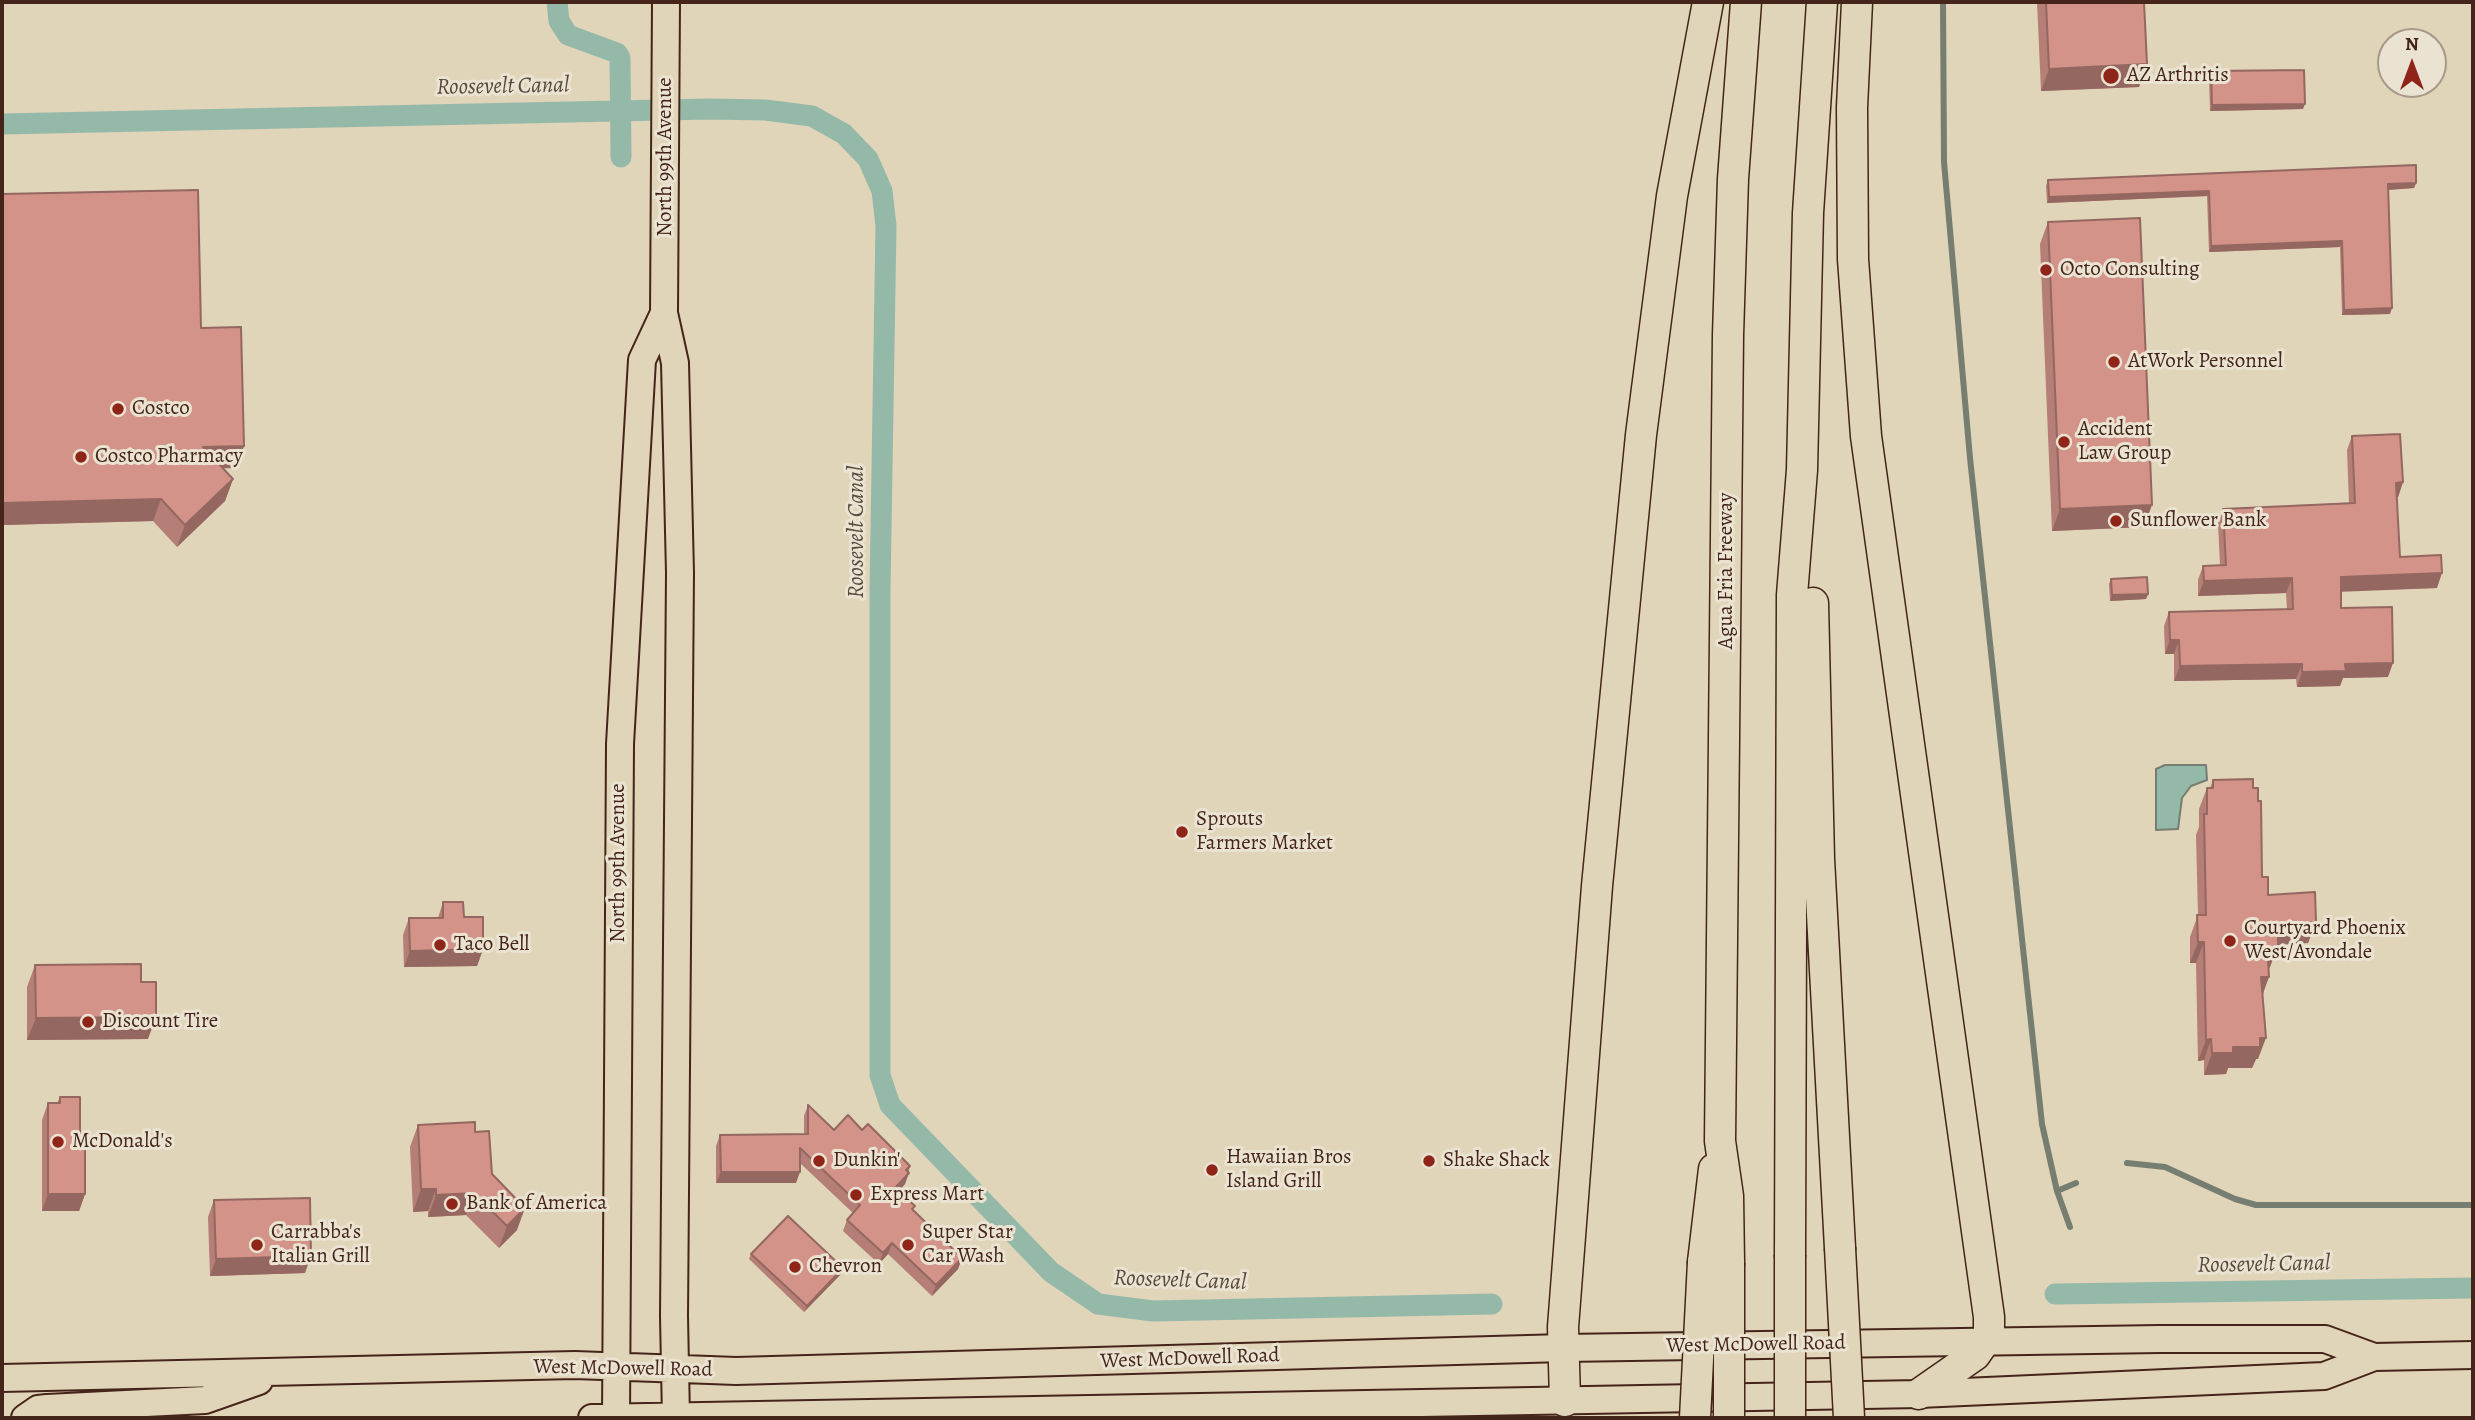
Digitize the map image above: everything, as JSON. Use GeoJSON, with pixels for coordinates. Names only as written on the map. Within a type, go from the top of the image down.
{"type":"FeatureCollection","features":[{"type":"Feature","properties":{"kind":"highway"},"geometry":{"type":"LineString","coordinates":[[1565,1401],[1563,1327],[1597,886],[1640,435],[1672,196],[1708,2]]}},
{"type":"Feature","properties":{"kind":"highway","name":"Agua Fria Freeway"},"geometry":{"type":"LineString","coordinates":[[1716,1263],[1709,1195],[1720,1141],[1724,971],[1728,335],[1734,166],[1746,2]]}},
{"type":"Feature","properties":{"kind":"highway"},"geometry":{"type":"LineString","coordinates":[[1790,1418],[1793,595],[1802,470],[1809,201],[1822,2]]}},
{"type":"Feature","properties":{"kind":"highway"},"geometry":{"type":"LineString","coordinates":[[1857,2],[1852,107],[1853,236],[1855,309],[1866,436],[1989,1317],[1989,1335],[1975,1355],[1919,1394]]}},
{"type":"Feature","properties":{"kind":"highway"},"geometry":{"type":"LineString","coordinates":[[1802,470],[1813,598],[1820,872],[1849,1418]]}},
{"type":"Feature","properties":{"kind":"highway"},"geometry":{"type":"LineString","coordinates":[[1695,1418],[1716,1263]]}},
{"type":"Feature","properties":{"kind":"highway"},"geometry":{"type":"LineString","coordinates":[[1716,1263],[1729,1418]]}},
{"type":"Feature","properties":{"kind":"main road","name":"North 99th Avenue"},"geometry":{"type":"LineString","coordinates":[[666,2],[664,313],[675,363],[680,573],[676,1417]]}},
{"type":"Feature","properties":{"kind":"main road","name":"North 99th Avenue"},"geometry":{"type":"LineString","coordinates":[[616,1418],[620,744],[642,360],[664,313]]}},
{"type":"Feature","properties":{"kind":"main road","name":"West McDowell Road"},"geometry":{"type":"LineString","coordinates":[[4,1383],[575,1365],[736,1371],[1564,1348],[1986,1341],[2325,1339],[2374,1357]]}},
{"type":"Feature","properties":{"kind":"main road","name":"West McDowell Road"},"geometry":{"type":"LineString","coordinates":[[592,1418],[1919,1394],[2324,1376],[2374,1357],[2473,1355]]}},
{"type":"Feature","properties":{"kind":"main road"},"geometry":{"type":"LineString","coordinates":[[25,1418],[38,1409],[47,1408],[205,1400],[284,1373]]}},
{"type":"Feature","properties":{"kind":"shaded area"},"geometry":{"type":"Polygon","coordinates":[[[2165,765],[2206,765],[2207,780],[2191,786],[2182,798],[2178,829],[2156,830],[2156,769],[2165,765]]]}},
{"type":"Feature","properties":{"kind":"building"},"geometry":{"type":"Polygon","coordinates":[[[2046,2],[2144,2],[2147,64],[2049,69],[2046,2]]]}},
{"type":"Feature","properties":{"kind":"building"},"geometry":{"type":"Polygon","coordinates":[[[2304,70],[2305,104],[2212,105],[2211,71],[2304,70]]]}},
{"type":"Feature","properties":{"kind":"building"},"geometry":{"type":"Polygon","coordinates":[[[2416,165],[2416,183],[2388,184],[2392,308],[2344,310],[2342,241],[2211,246],[2209,191],[2049,197],[2048,180],[2416,165]]]}},
{"type":"Feature","properties":{"kind":"building","name":"Costco"},"geometry":{"type":"Polygon","coordinates":[[[198,190],[201,328],[241,327],[244,446],[203,447],[233,479],[185,525],[161,499],[2,503],[2,194],[198,190]]]}},
{"type":"Feature","properties":{"kind":"building"},"geometry":{"type":"Polygon","coordinates":[[[2140,218],[2152,505],[2060,509],[2048,222],[2140,218]]]}},
{"type":"Feature","properties":{"kind":"building"},"geometry":{"type":"Polygon","coordinates":[[[2400,434],[2403,482],[2396,483],[2400,557],[2441,555],[2442,573],[2341,577],[2341,608],[2392,607],[2393,663],[2345,664],[2346,671],[2302,672],[2302,664],[2180,666],[2179,640],[2170,640],[2169,612],[2293,609],[2292,578],[2204,581],[2203,566],[2226,565],[2223,509],[2355,503],[2352,436],[2400,434]]]}},
{"type":"Feature","properties":{"kind":"building"},"geometry":{"type":"Polygon","coordinates":[[[2147,577],[2148,594],[2112,595],[2111,579],[2147,577]]]}},
{"type":"Feature","properties":{"kind":"building","name":"Courtyard Phoenix West/Avondale"},"geometry":{"type":"Polygon","coordinates":[[[2253,779],[2253,788],[2258,788],[2258,801],[2261,801],[2262,877],[2268,877],[2268,895],[2315,892],[2316,922],[2278,924],[2278,946],[2268,959],[2269,977],[2261,977],[2266,1038],[2260,1038],[2260,1047],[2233,1047],[2233,1053],[2212,1053],[2211,1039],[2206,1040],[2204,942],[2198,942],[2197,915],[2206,915],[2204,814],[2207,814],[2207,788],[2213,788],[2213,780],[2253,779]]]}},
{"type":"Feature","properties":{"kind":"building"},"geometry":{"type":"Polygon","coordinates":[[[443,902],[463,902],[464,917],[483,917],[483,949],[410,951],[409,918],[443,918],[443,902]]]}},
{"type":"Feature","properties":{"kind":"building"},"geometry":{"type":"Polygon","coordinates":[[[141,964],[141,982],[156,982],[156,1017],[36,1018],[35,965],[141,964]]]}},
{"type":"Feature","properties":{"kind":"building","name":"McDonald's"},"geometry":{"type":"Polygon","coordinates":[[[60,1097],[80,1097],[80,1148],[85,1148],[85,1194],[48,1194],[48,1103],[60,1103],[60,1097]]]}},
{"type":"Feature","properties":{"kind":"building"},"geometry":{"type":"Polygon","coordinates":[[[808,1105],[834,1130],[848,1115],[862,1130],[868,1124],[910,1166],[906,1170],[909,1173],[895,1188],[915,1206],[912,1209],[962,1258],[936,1285],[892,1243],[883,1253],[847,1220],[860,1205],[800,1148],[800,1172],[721,1172],[720,1135],[808,1134],[808,1105]]]}},
{"type":"Feature","properties":{"kind":"building"},"geometry":{"type":"Polygon","coordinates":[[[475,1122],[475,1132],[489,1131],[492,1174],[525,1208],[507,1226],[474,1193],[436,1195],[436,1189],[421,1189],[418,1125],[475,1122]]]}},
{"type":"Feature","properties":{"kind":"building","name":"Carrabba's Italian Grill"},"geometry":{"type":"Polygon","coordinates":[[[310,1198],[311,1256],[216,1259],[214,1200],[310,1198]]]}},
{"type":"Feature","properties":{"kind":"building","name":"Chevron"},"geometry":{"type":"Polygon","coordinates":[[[788,1216],[843,1268],[807,1306],[751,1254],[788,1216]]]}},
{"type":"Feature","properties":{"kind":"waterway"},"geometry":{"type":"LineString","coordinates":[[557,2],[559,21],[568,35],[617,53],[620,58],[621,157]]}},
{"type":"Feature","properties":{"kind":"waterway"},"geometry":{"type":"LineString","coordinates":[[1943,2],[1944,162],[1970,458],[2042,1124],[2057,1191],[2070,1227]]}},
{"type":"Feature","properties":{"kind":"waterway","name":"Roosevelt Canal"},"geometry":{"type":"LineString","coordinates":[[2,124],[710,109],[765,110],[812,116],[844,134],[868,159],[882,191],[886,226],[880,589],[880,1075],[890,1105],[1051,1272],[1098,1304],[1153,1311],[1492,1304]]}},
{"type":"Feature","properties":{"kind":"waterway"},"geometry":{"type":"LineString","coordinates":[[2127,1163],[2165,1167],[2235,1199],[2256,1205],[2473,1205]]}},
{"type":"Feature","properties":{"kind":"waterway"},"geometry":{"type":"LineString","coordinates":[[2057,1191],[2076,1183]]}},
{"type":"Feature","properties":{"kind":"waterway","name":"Roosevelt Canal"},"geometry":{"type":"LineString","coordinates":[[2055,1294],[2473,1288]]}},
{"type":"Feature","properties":{"kind":"place","name":"AZ Arthritis"},"geometry":{"type":"Point","coordinates":[2111,76]}},
{"type":"Feature","properties":{"kind":"place","name":"Octo Consulting"},"geometry":{"type":"Point","coordinates":[2046,270]}},
{"type":"Feature","properties":{"kind":"place","name":"AtWork Personnel"},"geometry":{"type":"Point","coordinates":[2114,362]}},
{"type":"Feature","properties":{"kind":"place","name":"Costco"},"geometry":{"type":"Point","coordinates":[118,409]}},
{"type":"Feature","properties":{"kind":"place","name":"Accident Law Group"},"geometry":{"type":"Point","coordinates":[2064,442]}},
{"type":"Feature","properties":{"kind":"place","name":"Costco Pharmacy"},"geometry":{"type":"Point","coordinates":[81,457]}},
{"type":"Feature","properties":{"kind":"place","name":"Sunflower Bank"},"geometry":{"type":"Point","coordinates":[2116,521]}},
{"type":"Feature","properties":{"kind":"place","name":"Sprouts Farmers Market"},"geometry":{"type":"Point","coordinates":[1182,832]}},
{"type":"Feature","properties":{"kind":"place","name":"Courtyard Phoenix West/Avondale"},"geometry":{"type":"Point","coordinates":[2230,941]}},
{"type":"Feature","properties":{"kind":"place","name":"Taco Bell"},"geometry":{"type":"Point","coordinates":[440,945]}},
{"type":"Feature","properties":{"kind":"place","name":"Discount Tire"},"geometry":{"type":"Point","coordinates":[88,1022]}},
{"type":"Feature","properties":{"kind":"place","name":"McDonald's"},"geometry":{"type":"Point","coordinates":[58,1142]}},
{"type":"Feature","properties":{"kind":"place","name":"Dunkin'"},"geometry":{"type":"Point","coordinates":[819,1161]}},
{"type":"Feature","properties":{"kind":"place","name":"Shake Shack"},"geometry":{"type":"Point","coordinates":[1429,1161]}},
{"type":"Feature","properties":{"kind":"place","name":"Hawaiian Bros Island Grill"},"geometry":{"type":"Point","coordinates":[1212,1170]}},
{"type":"Feature","properties":{"kind":"place","name":"Express Mart"},"geometry":{"type":"Point","coordinates":[856,1195]}},
{"type":"Feature","properties":{"kind":"place","name":"Bank of America"},"geometry":{"type":"Point","coordinates":[452,1204]}},
{"type":"Feature","properties":{"kind":"place","name":"Carrabba's Italian Grill"},"geometry":{"type":"Point","coordinates":[257,1245]}},
{"type":"Feature","properties":{"kind":"place","name":"Super Star Car Wash"},"geometry":{"type":"Point","coordinates":[908,1245]}},
{"type":"Feature","properties":{"kind":"place","name":"Chevron"},"geometry":{"type":"Point","coordinates":[795,1267]}}]}
